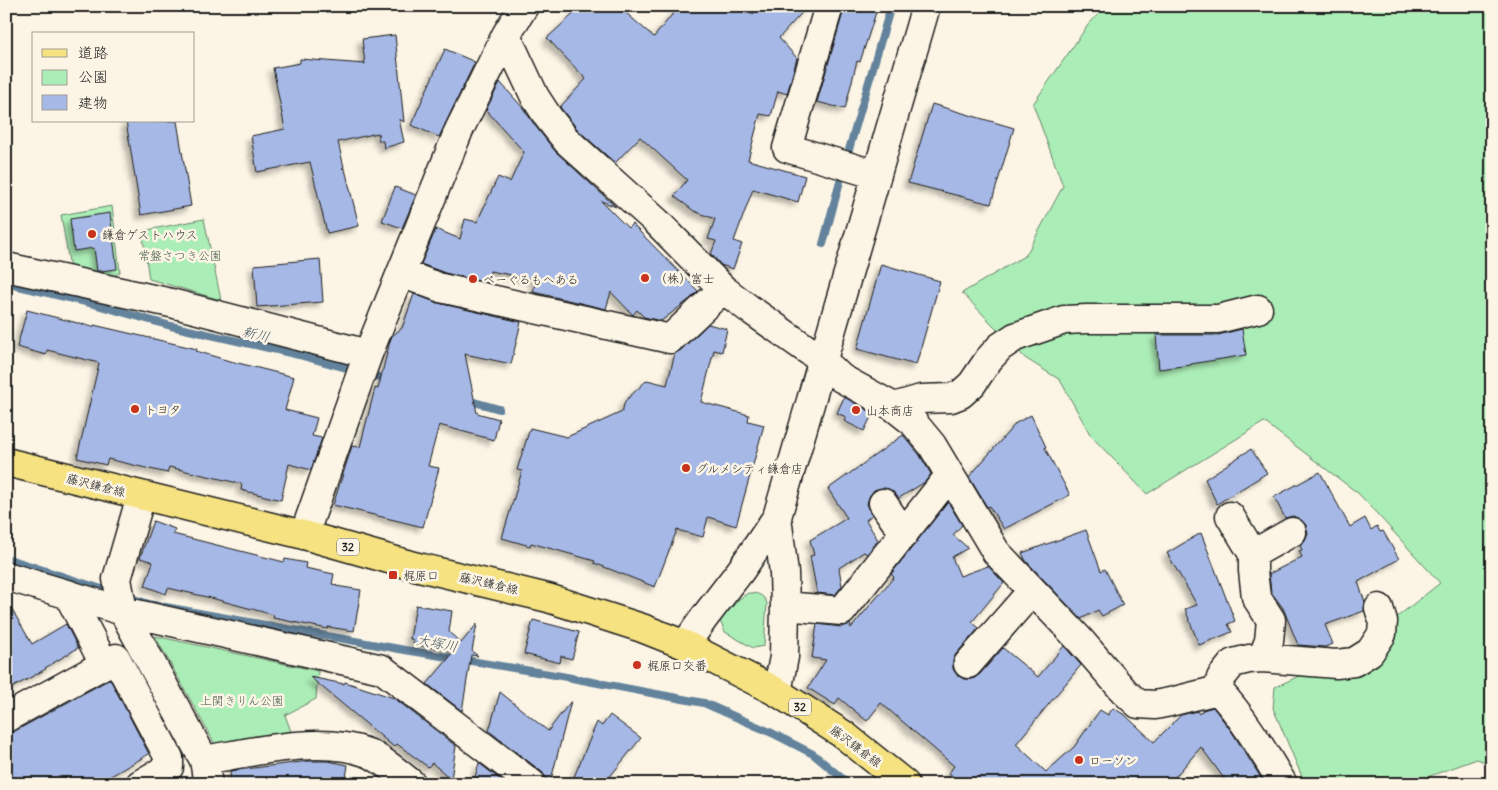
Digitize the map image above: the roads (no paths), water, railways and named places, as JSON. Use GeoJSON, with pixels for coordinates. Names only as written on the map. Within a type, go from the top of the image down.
{"type":"FeatureCollection","features":[{"type":"Feature","properties":{"kind":"main road","name":"藤沢鎌倉線"},"geometry":{"type":"LineString","coordinates":[[6,462],[304,535],[410,565],[548,598],[642,628],[685,645],[777,692],[844,735],[905,784]]}},
{"type":"Feature","properties":{"kind":"street"},"geometry":{"type":"LineString","coordinates":[[828,6],[787,148],[877,175]]}},
{"type":"Feature","properties":{"kind":"street"},"geometry":{"type":"LineString","coordinates":[[685,645],[741,570],[777,517],[926,6]]}},
{"type":"Feature","properties":{"kind":"street"},"geometry":{"type":"LineString","coordinates":[[304,535],[368,354],[459,130],[520,7]]}},
{"type":"Feature","properties":{"kind":"street"},"geometry":{"type":"LineString","coordinates":[[506,35],[535,97],[567,142],[657,222],[723,289],[822,360],[841,378],[894,406],[913,422],[932,445],[996,552],[1138,704],[1170,702],[1218,690]]}},
{"type":"Feature","properties":{"kind":"street"},"geometry":{"type":"LineString","coordinates":[[6,267],[171,303],[368,354]]}},
{"type":"Feature","properties":{"kind":"street"},"geometry":{"type":"LineString","coordinates":[[401,273],[441,288],[670,339],[723,289]]}},
{"type":"Feature","properties":{"kind":"street"},"geometry":{"type":"LineString","coordinates":[[894,406],[921,399],[951,398],[961,394],[972,384],[989,359],[1000,347],[1015,337],[1064,320],[1218,318],[1258,309]]}},
{"type":"Feature","properties":{"kind":"street"},"geometry":{"type":"LineString","coordinates":[[785,606],[842,610],[950,475]]}},
{"type":"Feature","properties":{"kind":"street"},"geometry":{"type":"LineString","coordinates":[[141,496],[117,579],[127,620],[206,772],[293,746],[332,746],[369,753],[406,782]]}},
{"type":"Feature","properties":{"kind":"street"},"geometry":{"type":"LineString","coordinates":[[883,503],[904,534]]}},
{"type":"Feature","properties":{"kind":"street"},"geometry":{"type":"LineString","coordinates":[[1230,516],[1253,554],[1256,597],[1271,620],[1269,641],[1262,658]]}},
{"type":"Feature","properties":{"kind":"street"},"geometry":{"type":"LineString","coordinates":[[777,517],[784,572],[785,606],[784,657],[777,692]]}},
{"type":"Feature","properties":{"kind":"street"},"geometry":{"type":"LineString","coordinates":[[1253,554],[1292,532]]}},
{"type":"Feature","properties":{"kind":"street"},"geometry":{"type":"LineString","coordinates":[[6,576],[68,594],[127,620],[382,669],[532,784]]}},
{"type":"Feature","properties":{"kind":"street"},"geometry":{"type":"LineString","coordinates":[[968,664],[1032,591]]}},
{"type":"Feature","properties":{"kind":"street"},"geometry":{"type":"LineString","coordinates":[[68,594],[169,758],[169,767],[140,784]]}},
{"type":"Feature","properties":{"kind":"street"},"geometry":{"type":"LineString","coordinates":[[1218,690],[1221,678],[1234,663],[1249,659],[1262,658],[1336,664],[1354,662],[1370,652],[1382,634],[1383,620],[1379,608]]}},
{"type":"Feature","properties":{"kind":"street"},"geometry":{"type":"LineString","coordinates":[[6,718],[110,661],[127,620]]}},
{"type":"Feature","properties":{"kind":"street"},"geometry":{"type":"LineString","coordinates":[[1218,690],[1246,725],[1283,784]]}},
{"type":"Feature","properties":{"kind":"waterway"},"geometry":{"type":"LineString","coordinates":[[848,153],[891,6]]}},
{"type":"Feature","properties":{"kind":"waterway"},"geometry":{"type":"LineString","coordinates":[[823,244],[842,174]]}},
{"type":"Feature","properties":{"kind":"waterway","name":"新川"},"geometry":{"type":"LineString","coordinates":[[6,283],[90,303],[171,326],[299,355],[390,380]]}},
{"type":"Feature","properties":{"kind":"waterway","name":"新川"},"geometry":{"type":"LineString","coordinates":[[467,400],[499,409]]}},
{"type":"Feature","properties":{"kind":"waterway","name":"大塚川"},"geometry":{"type":"LineString","coordinates":[[6,558],[114,593]]}},
{"type":"Feature","properties":{"kind":"waterway","name":"大塚川"},"geometry":{"type":"LineString","coordinates":[[125,596],[149,604],[704,703],[772,733],[813,754],[849,784]]}},
{"type":"Feature","properties":{"kind":"place","name":"鎌倉ゲストハウス"},"geometry":{"type":"Point","coordinates":[92,234]}},
{"type":"Feature","properties":{"kind":"place","name":"（株）富士"},"geometry":{"type":"Point","coordinates":[645,278]}},
{"type":"Feature","properties":{"kind":"place","name":"べーぐるもへある"},"geometry":{"type":"Point","coordinates":[473,279]}},
{"type":"Feature","properties":{"kind":"place","name":"トヨタ"},"geometry":{"type":"Point","coordinates":[135,409]}},
{"type":"Feature","properties":{"kind":"place","name":"山本商店"},"geometry":{"type":"Point","coordinates":[856,410]}},
{"type":"Feature","properties":{"kind":"place","name":"グルメシティ鎌倉店"},"geometry":{"type":"Point","coordinates":[686,468]}},
{"type":"Feature","properties":{"kind":"place","name":"梶原口"},"geometry":{"type":"Point","coordinates":[393,575]}},
{"type":"Feature","properties":{"kind":"place","name":"梶原口交番"},"geometry":{"type":"Point","coordinates":[637,665]}},
{"type":"Feature","properties":{"kind":"place","name":"ローソン"},"geometry":{"type":"Point","coordinates":[1079,760]}},
{"type":"Feature","properties":{"kind":"park label","name":"常盤さつき公園"},"geometry":{"type":"Point","coordinates":[180,255]}},
{"type":"Feature","properties":{"kind":"park label","name":"上関きりん公園"},"geometry":{"type":"Point","coordinates":[242,700]}}]}
